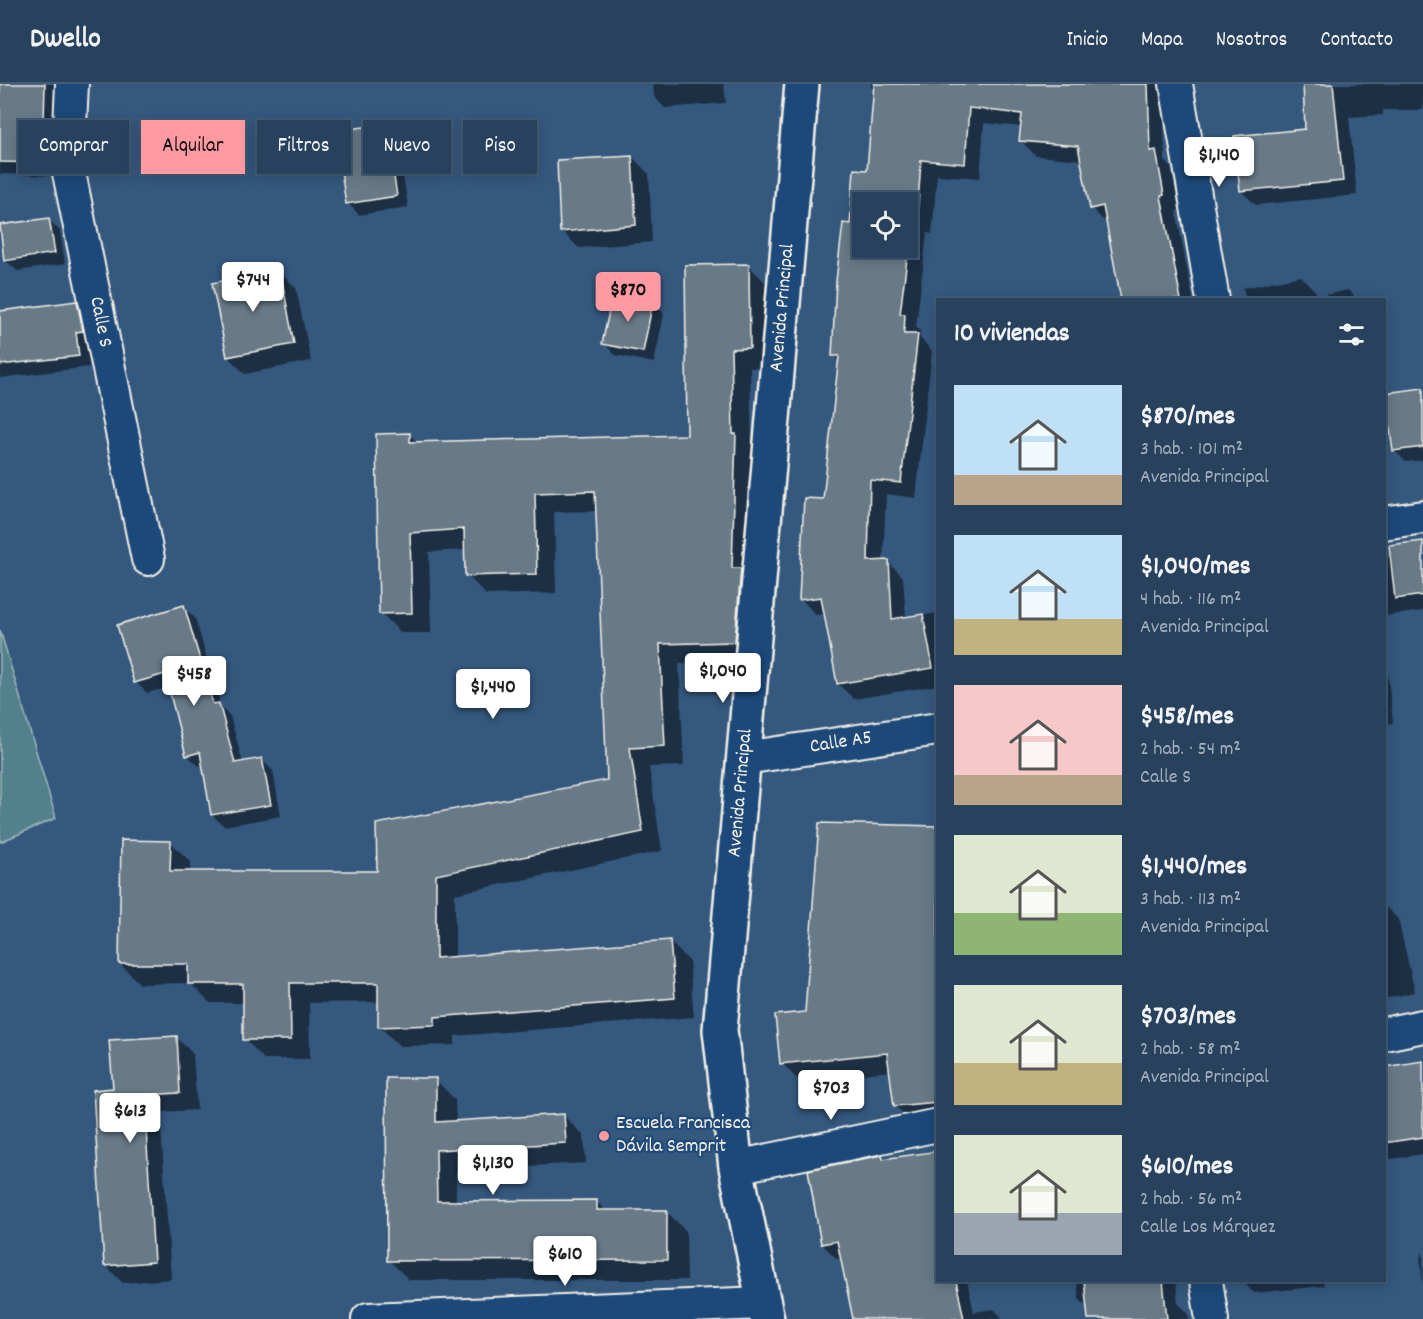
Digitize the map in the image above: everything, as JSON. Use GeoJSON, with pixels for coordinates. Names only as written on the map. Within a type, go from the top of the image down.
{"type":"FeatureCollection","features":[{"type":"Feature","properties":{"kind":"street","name":"Calle S"},"geometry":{"type":"LineString","coordinates":[[72,84],[68,168],[148,558]]}},
{"type":"Feature","properties":{"kind":"street","name":"Avenida Principal"},"geometry":{"type":"LineString","coordinates":[[765,1311],[735,1167],[720,1030],[802,84]]}},
{"type":"Feature","properties":{"kind":"street"},"geometry":{"type":"LineString","coordinates":[[1176,84],[1213,298]]}},
{"type":"Feature","properties":{"kind":"street"},"geometry":{"type":"LineString","coordinates":[[1386,523],[1423,517]]}},
{"type":"Feature","properties":{"kind":"street","name":"Calle A5"},"geometry":{"type":"LineString","coordinates":[[744,758],[936,729]]}},
{"type":"Feature","properties":{"kind":"street"},"geometry":{"type":"LineString","coordinates":[[1386,1034],[1423,1026]]}},
{"type":"Feature","properties":{"kind":"street"},"geometry":{"type":"LineString","coordinates":[[735,1167],[936,1125]]}},
{"type":"Feature","properties":{"kind":"street"},"geometry":{"type":"LineString","coordinates":[[1206,1282],[1212,1319]]}},
{"type":"Feature","properties":{"kind":"street"},"geometry":{"type":"LineString","coordinates":[[368,1319],[765,1311]]}},
{"type":"Feature","properties":{"kind":"green space"},"geometry":{"type":"Polygon","coordinates":[[[0,630],[56,818],[0,842],[0,630]]]}},
{"type":"Feature","properties":{"kind":"building"},"geometry":{"type":"Polygon","coordinates":[[[0,84],[45,84],[44,120],[18,120],[18,162],[0,162],[0,84]]]}},
{"type":"Feature","properties":{"kind":"building"},"geometry":{"type":"Polygon","coordinates":[[[874,84],[1148,84],[1150,151],[1156,150],[1164,195],[1161,196],[1181,298],[1121,298],[1103,206],[1090,209],[1078,146],[1019,141],[1022,114],[969,108],[965,164],[921,160],[918,204],[918,192],[852,192],[854,169],[867,170],[874,84]]]}},
{"type":"Feature","properties":{"kind":"building"},"geometry":{"type":"Polygon","coordinates":[[[1303,84],[1333,84],[1343,181],[1240,191],[1234,136],[1305,129],[1303,84]]]}},
{"type":"Feature","properties":{"kind":"building"},"geometry":{"type":"Polygon","coordinates":[[[363,127],[363,174],[394,174],[397,196],[346,204],[341,174],[351,174],[351,129],[363,127]]]}},
{"type":"Feature","properties":{"kind":"building"},"geometry":{"type":"Polygon","coordinates":[[[632,156],[636,225],[560,232],[557,160],[632,156]]]}},
{"type":"Feature","properties":{"kind":"building"},"geometry":{"type":"Polygon","coordinates":[[[852,196],[852,258],[907,258],[900,314],[905,314],[904,334],[918,334],[901,483],[870,480],[868,561],[889,560],[892,619],[923,614],[933,668],[837,684],[821,597],[799,600],[804,498],[823,499],[839,356],[832,356],[836,281],[843,223],[850,224],[852,196]]]}},
{"type":"Feature","properties":{"kind":"building"},"geometry":{"type":"Polygon","coordinates":[[[49,218],[55,253],[4,261],[0,225],[49,218]]]}},
{"type":"Feature","properties":{"kind":"building"},"geometry":{"type":"Polygon","coordinates":[[[749,264],[750,348],[731,349],[733,434],[736,434],[732,568],[741,568],[735,642],[660,644],[665,746],[630,748],[643,832],[436,875],[436,958],[670,940],[675,998],[435,1017],[435,1025],[378,1027],[378,983],[290,983],[291,1040],[243,1040],[243,984],[188,984],[188,964],[119,964],[121,840],[171,841],[170,871],[377,871],[376,824],[607,780],[595,491],[535,493],[537,574],[465,576],[464,529],[410,533],[412,613],[379,614],[376,434],[410,433],[410,442],[687,435],[685,265],[749,264]]]}},
{"type":"Feature","properties":{"kind":"building"},"geometry":{"type":"Polygon","coordinates":[[[280,269],[294,344],[227,357],[212,283],[280,269]]]}},
{"type":"Feature","properties":{"kind":"building"},"geometry":{"type":"Polygon","coordinates":[[[613,293],[653,301],[643,352],[602,344],[613,293]]]}},
{"type":"Feature","properties":{"kind":"building"},"geometry":{"type":"Polygon","coordinates":[[[77,301],[83,331],[76,332],[79,356],[0,365],[0,311],[77,301]]]}},
{"type":"Feature","properties":{"kind":"building"},"geometry":{"type":"Polygon","coordinates":[[[1423,388],[1423,447],[1393,451],[1386,393],[1423,388]]]}},
{"type":"Feature","properties":{"kind":"building"},"geometry":{"type":"Polygon","coordinates":[[[1423,541],[1423,595],[1395,599],[1389,545],[1423,541]]]}},
{"type":"Feature","properties":{"kind":"building"},"geometry":{"type":"Polygon","coordinates":[[[184,605],[213,704],[219,703],[235,763],[262,758],[271,805],[211,815],[200,752],[186,756],[165,674],[134,683],[117,625],[184,605]]]}},
{"type":"Feature","properties":{"kind":"building"},"geometry":{"type":"Polygon","coordinates":[[[819,823],[936,826],[936,1102],[894,1106],[887,1053],[780,1064],[775,1015],[805,1012],[819,823]]]}},
{"type":"Feature","properties":{"kind":"building"},"geometry":{"type":"Polygon","coordinates":[[[177,1036],[180,1093],[144,1095],[154,1262],[104,1266],[93,1090],[113,1088],[109,1040],[177,1036]]]}},
{"type":"Feature","properties":{"kind":"building"},"geometry":{"type":"Polygon","coordinates":[[[1423,1061],[1423,1137],[1386,1143],[1386,1067],[1423,1061]]]}},
{"type":"Feature","properties":{"kind":"building"},"geometry":{"type":"Polygon","coordinates":[[[386,1078],[436,1078],[436,1122],[564,1114],[566,1143],[436,1150],[437,1201],[597,1200],[597,1210],[667,1210],[667,1260],[387,1261],[386,1078]]]}},
{"type":"Feature","properties":{"kind":"building"},"geometry":{"type":"Polygon","coordinates":[[[936,1151],[936,1282],[956,1282],[964,1319],[853,1319],[837,1241],[821,1244],[808,1170],[882,1155],[883,1159],[936,1151]]]}},
{"type":"Feature","properties":{"kind":"building"},"geometry":{"type":"Polygon","coordinates":[[[1084,1282],[1163,1282],[1167,1319],[1088,1319],[1084,1282]]]}},
{"type":"Feature","properties":{"kind":"place","name":"Escuela Francisca Dávila Semprit"},"geometry":{"type":"Point","coordinates":[604,1136]}}]}
